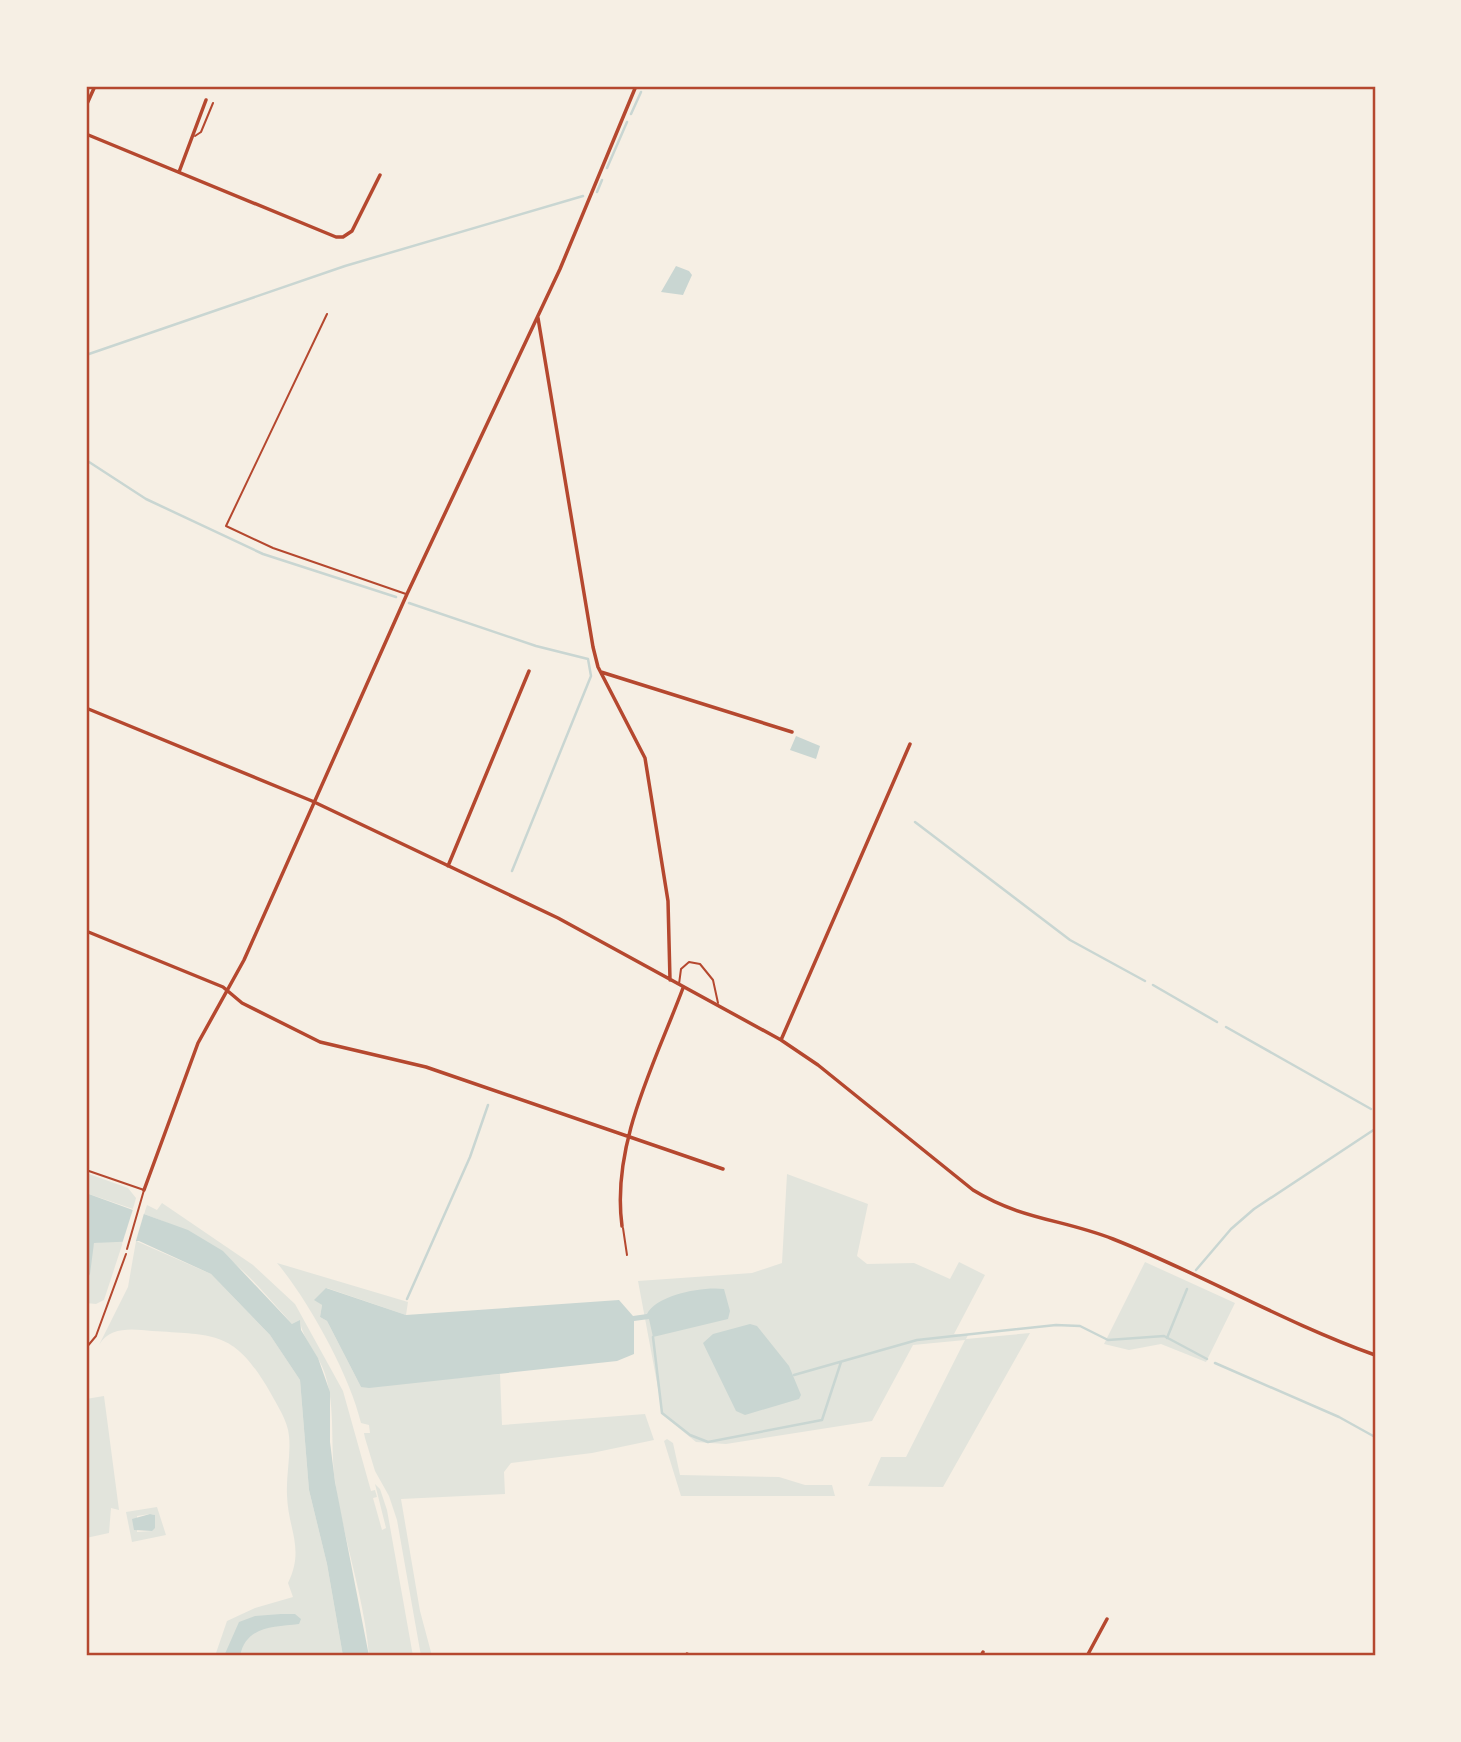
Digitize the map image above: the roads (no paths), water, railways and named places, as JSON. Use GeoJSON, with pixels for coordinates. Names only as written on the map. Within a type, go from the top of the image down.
{"type":"FeatureCollection","features":[{"type":"Feature","properties":{"kind":"street"},"geometry":{"type":"LineString","coordinates":[[86,106],[95,86]]}},
{"type":"Feature","properties":{"kind":"street"},"geometry":{"type":"LineString","coordinates":[[144,1190],[198,1043],[228,991],[312,801],[537,317],[636,86]]}},
{"type":"Feature","properties":{"kind":"street"},"geometry":{"type":"LineString","coordinates":[[179,172],[195,136],[194,131],[206,100]]}},
{"type":"Feature","properties":{"kind":"street"},"geometry":{"type":"LineString","coordinates":[[86,134],[322,233],[343,237],[352,231],[380,175]]}},
{"type":"Feature","properties":{"kind":"street"},"geometry":{"type":"LineString","coordinates":[[537,317],[590,633],[601,672],[645,758],[668,901],[670,980]]}},
{"type":"Feature","properties":{"kind":"street"},"geometry":{"type":"LineString","coordinates":[[447,867],[529,671]]}},
{"type":"Feature","properties":{"kind":"street"},"geometry":{"type":"LineString","coordinates":[[601,672],[792,732]]}},
{"type":"Feature","properties":{"kind":"street"},"geometry":{"type":"LineString","coordinates":[[86,708],[312,801],[558,918],[781,1040],[818,1065],[965,1184],[1001,1208],[1112,1239],[1326,1338],[1375,1355]]}},
{"type":"Feature","properties":{"kind":"street"},"geometry":{"type":"LineString","coordinates":[[781,1040],[911,744]]}},
{"type":"Feature","properties":{"kind":"street"},"geometry":{"type":"LineString","coordinates":[[86,930],[228,991],[242,1003],[320,1042],[426,1067],[627,1139],[723,1169]]}},
{"type":"Feature","properties":{"kind":"street"},"geometry":{"type":"LineString","coordinates":[[622,1226],[618,1192],[627,1139],[681,986]]}},
{"type":"Feature","properties":{"kind":"street"},"geometry":{"type":"LineString","coordinates":[[1087,1656],[1107,1619]]}},
{"type":"Feature","properties":{"kind":"lane"},"geometry":{"type":"LineString","coordinates":[[195,136],[201,132],[214,103]]}},
{"type":"Feature","properties":{"kind":"lane"},"geometry":{"type":"LineString","coordinates":[[327,314],[226,526],[273,548],[407,594]]}},
{"type":"Feature","properties":{"kind":"lane"},"geometry":{"type":"LineString","coordinates":[[681,986],[681,969],[689,962],[700,964],[713,980],[718,1006]]}},
{"type":"Feature","properties":{"kind":"lane"},"geometry":{"type":"LineString","coordinates":[[86,1170],[144,1190],[127,1249]]}},
{"type":"Feature","properties":{"kind":"lane"},"geometry":{"type":"LineString","coordinates":[[622,1226],[627,1255]]}},
{"type":"Feature","properties":{"kind":"waterway"},"geometry":{"type":"LineString","coordinates":[[631,114],[641,92]]}},
{"type":"Feature","properties":{"kind":"waterway"},"geometry":{"type":"LineString","coordinates":[[607,168],[627,122]]}},
{"type":"Feature","properties":{"kind":"waterway"},"geometry":{"type":"LineString","coordinates":[[597,192],[602,180]]}},
{"type":"Feature","properties":{"kind":"waterway"},"geometry":{"type":"LineString","coordinates":[[86,355],[345,266],[583,196]]}},
{"type":"Feature","properties":{"kind":"waterway"},"geometry":{"type":"LineString","coordinates":[[86,460],[146,499],[263,554],[396,597]]}},
{"type":"Feature","properties":{"kind":"waterway"},"geometry":{"type":"LineString","coordinates":[[409,603],[536,646],[588,659],[591,676],[512,871]]}},
{"type":"Feature","properties":{"kind":"waterway"},"geometry":{"type":"LineString","coordinates":[[915,822],[1070,940],[1145,981]]}},
{"type":"Feature","properties":{"kind":"waterway"},"geometry":{"type":"LineString","coordinates":[[1153,985],[1217,1022]]}},
{"type":"Feature","properties":{"kind":"waterway"},"geometry":{"type":"LineString","coordinates":[[1226,1027],[1371,1109]]}},
{"type":"Feature","properties":{"kind":"waterway"},"geometry":{"type":"LineString","coordinates":[[407,1299],[470,1157],[488,1105]]}},
{"type":"Feature","properties":{"kind":"waterway"},"geometry":{"type":"LineString","coordinates":[[1196,1270],[1231,1229],[1254,1209],[1375,1129]]}},
{"type":"Feature","properties":{"kind":"waterway"},"geometry":{"type":"LineString","coordinates":[[1167,1338],[1187,1289]]}},
{"type":"Feature","properties":{"kind":"waterway"},"geometry":{"type":"LineString","coordinates":[[794,1375],[917,1340],[1056,1325],[1080,1326],[1108,1340],[1164,1336],[1207,1359]]}},
{"type":"Feature","properties":{"kind":"waterway"},"geometry":{"type":"LineString","coordinates":[[653,1337],[662,1413],[690,1435],[708,1442],[822,1420],[841,1362]]}},
{"type":"Feature","properties":{"kind":"waterway"},"geometry":{"type":"LineString","coordinates":[[1215,1363],[1339,1417],[1375,1437]]}}]}
